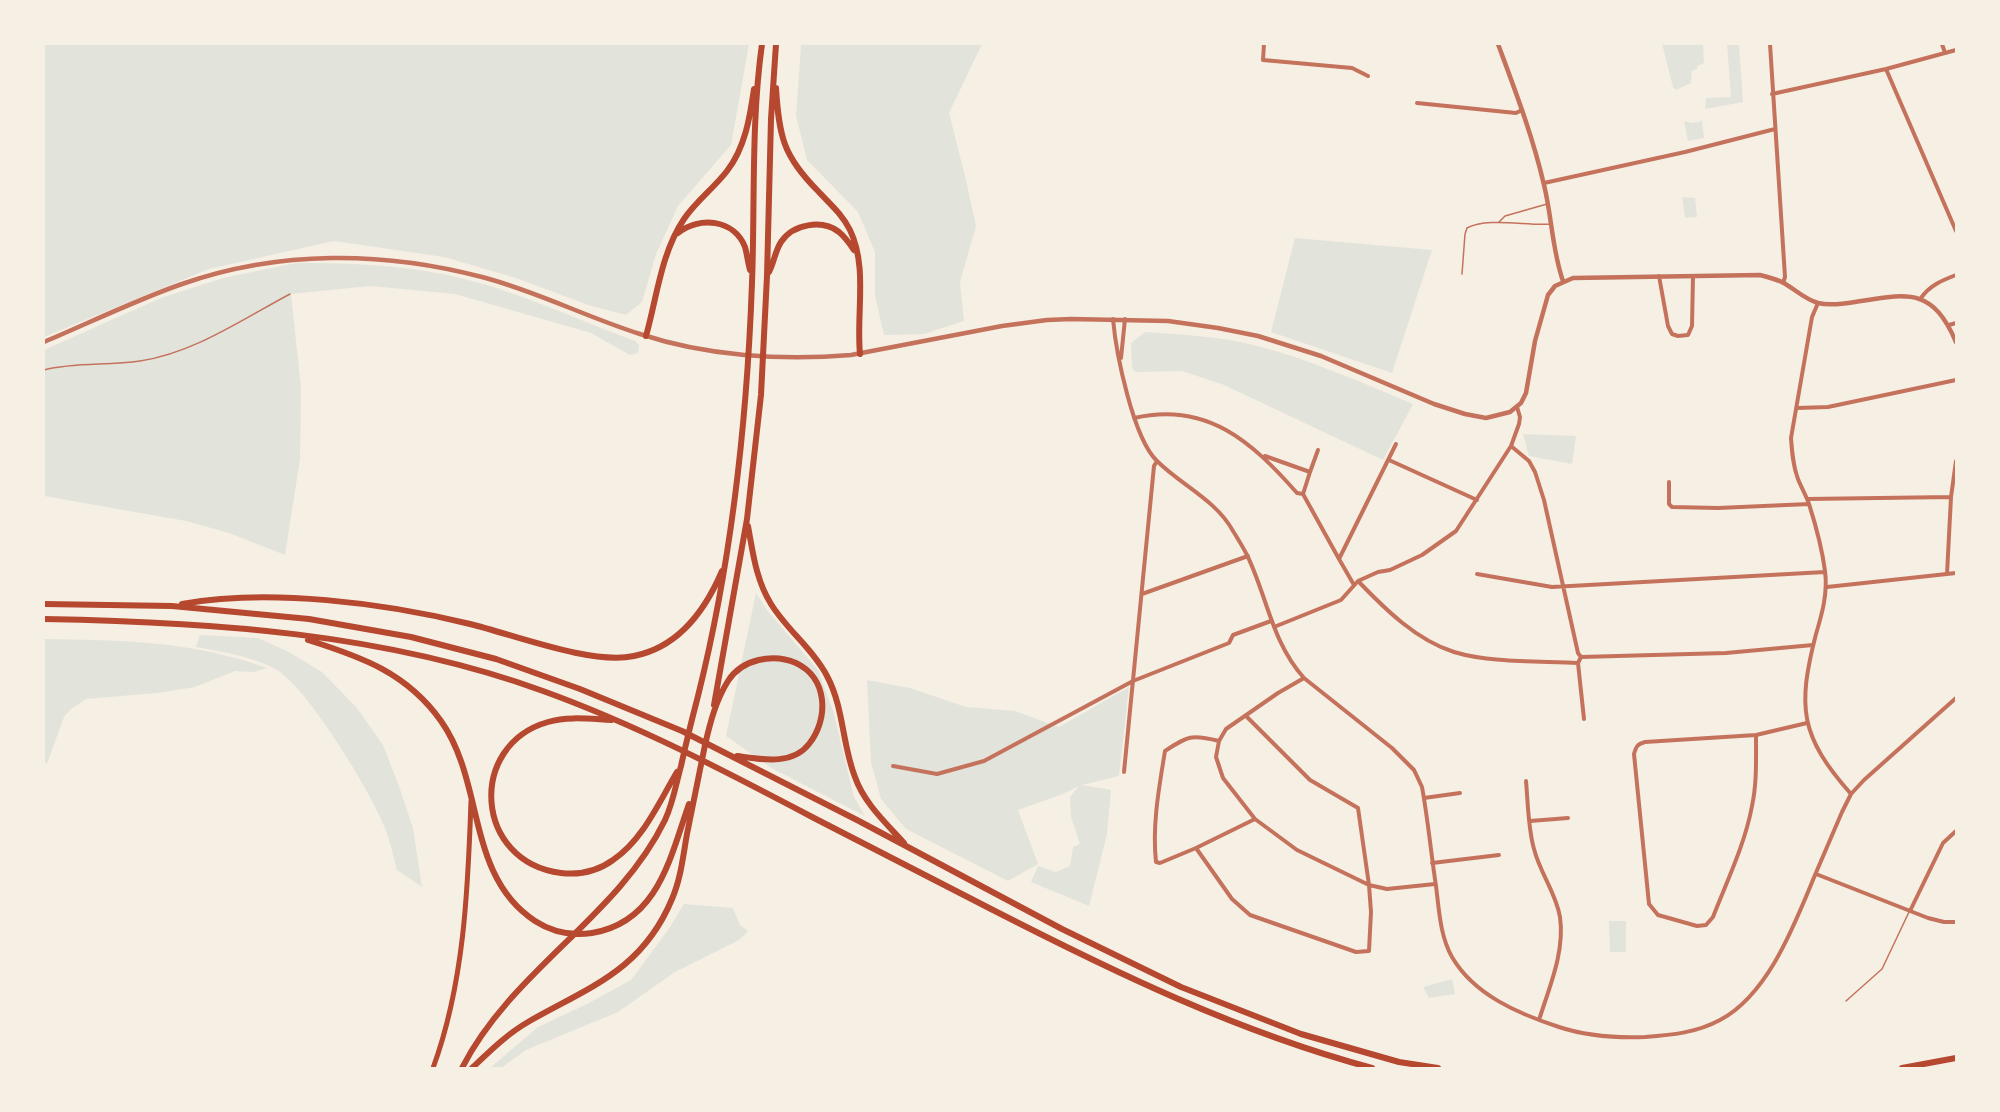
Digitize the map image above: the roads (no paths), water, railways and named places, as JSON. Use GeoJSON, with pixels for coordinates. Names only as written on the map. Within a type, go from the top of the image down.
{"type":"FeatureCollection","features":[{"type":"Feature","properties":{"kind":"highway"},"geometry":{"type":"LineString","coordinates":[[646,336],[668,250],[684,218],[727,171],[737,156],[748,124],[762,44]]}},
{"type":"Feature","properties":{"kind":"highway"},"geometry":{"type":"LineString","coordinates":[[472,1068],[502,1040],[526,1023],[604,981],[634,958],[663,919],[679,879],[712,715],[747,519],[761,395],[776,44]]}},
{"type":"Feature","properties":{"kind":"highway"},"geometry":{"type":"LineString","coordinates":[[774,57],[778,124],[783,141],[798,169],[844,218],[852,232],[859,274],[860,354]]}},
{"type":"Feature","properties":{"kind":"highway"},"geometry":{"type":"LineString","coordinates":[[462,1068],[484,1032],[538,968],[601,906],[645,857],[667,816],[675,794],[706,666],[727,558],[739,476],[747,393],[759,59]]}},
{"type":"Feature","properties":{"kind":"highway"},"geometry":{"type":"LineString","coordinates":[[674,238],[686,227],[700,222],[710,222],[729,228],[745,247],[752,280]]}},
{"type":"Feature","properties":{"kind":"highway"},"geometry":{"type":"LineString","coordinates":[[767,276],[780,243],[790,233],[801,227],[817,225],[833,229],[841,233],[857,254]]}},
{"type":"Feature","properties":{"kind":"highway"},"geometry":{"type":"LineString","coordinates":[[747,519],[754,563],[771,605],[818,663],[834,692],[855,779],[877,814],[909,848]]}},
{"type":"Feature","properties":{"kind":"highway"},"geometry":{"type":"LineString","coordinates":[[172,606],[204,600],[249,598],[368,605],[422,613],[570,651],[617,657],[634,656],[662,646],[685,630],[697,617],[706,602],[727,558]]}},
{"type":"Feature","properties":{"kind":"highway"},"geometry":{"type":"LineString","coordinates":[[44,604],[172,606],[309,619],[411,637],[496,659],[682,730],[1070,933],[1181,987],[1301,1034],[1399,1062],[1438,1068]]}},
{"type":"Feature","properties":{"kind":"highway"},"geometry":{"type":"LineString","coordinates":[[44,619],[169,623],[350,642],[407,652],[539,690],[618,720],[723,770],[1091,960],[1223,1019],[1300,1047],[1372,1068]]}},
{"type":"Feature","properties":{"kind":"highway"},"geometry":{"type":"LineString","coordinates":[[295,636],[357,656],[385,670],[407,685],[430,708],[453,741],[491,869],[501,888],[513,904],[543,926],[562,933],[577,934],[618,925],[648,903],[659,885],[697,784]]}},
{"type":"Feature","properties":{"kind":"highway"},"geometry":{"type":"LineString","coordinates":[[712,715],[728,681],[739,669],[753,661],[771,658],[790,661],[807,670],[821,693],[823,717],[820,728],[807,748],[775,760],[730,755]]}},
{"type":"Feature","properties":{"kind":"highway"},"geometry":{"type":"LineString","coordinates":[[618,720],[563,719],[547,722],[532,728],[507,749],[499,762],[491,793],[492,808],[501,836],[510,848],[535,866],[551,872],[584,873],[599,868],[613,860],[639,834],[680,766]]}},
{"type":"Feature","properties":{"kind":"highway"},"geometry":{"type":"LineString","coordinates":[[1902,1068],[1956,1058]]}},
{"type":"Feature","properties":{"kind":"main road"},"geometry":{"type":"LineString","coordinates":[[433,1068],[446,1027],[465,917],[471,796]]}},
{"type":"Feature","properties":{"kind":"street"},"geometry":{"type":"LineString","coordinates":[[1264,44],[1263,60],[1352,68],[1368,76]]}},
{"type":"Feature","properties":{"kind":"street"},"geometry":{"type":"LineString","coordinates":[[1498,44],[1522,110],[1544,183],[1555,256],[1563,281]]}},
{"type":"Feature","properties":{"kind":"street"},"geometry":{"type":"LineString","coordinates":[[1770,44],[1784,283]]}},
{"type":"Feature","properties":{"kind":"street"},"geometry":{"type":"LineString","coordinates":[[1942,44],[1945,53]]}},
{"type":"Feature","properties":{"kind":"street"},"geometry":{"type":"LineString","coordinates":[[1773,94],[1886,69],[1956,50]]}},
{"type":"Feature","properties":{"kind":"street"},"geometry":{"type":"LineString","coordinates":[[1886,69],[1956,231]]}},
{"type":"Feature","properties":{"kind":"street"},"geometry":{"type":"LineString","coordinates":[[1417,103],[1516,113],[1522,110]]}},
{"type":"Feature","properties":{"kind":"street"},"geometry":{"type":"LineString","coordinates":[[1544,183],[1685,152],[1774,129]]}},
{"type":"Feature","properties":{"kind":"street"},"geometry":{"type":"LineString","coordinates":[[44,342],[182,284],[230,271],[296,259],[337,257],[380,258],[437,266],[483,277],[646,336],[683,347],[724,354],[826,357],[860,354],[1025,323],[1071,319],[1168,321],[1258,336],[1321,356],[1392,384],[1434,404],[1474,417],[1495,417],[1517,407],[1526,393],[1537,334],[1548,295],[1555,286],[1573,278],[1760,275],[1784,283],[1818,303],[1837,304],[1898,296],[1921,298],[1934,306],[1949,325],[1956,342]]}},
{"type":"Feature","properties":{"kind":"street"},"geometry":{"type":"LineString","coordinates":[[1921,298],[1942,280],[1956,275]]}},
{"type":"Feature","properties":{"kind":"street"},"geometry":{"type":"LineString","coordinates":[[1659,276],[1668,326],[1672,334],[1678,336],[1688,335],[1692,326],[1693,276]]}},
{"type":"Feature","properties":{"kind":"street"},"geometry":{"type":"LineString","coordinates":[[1818,303],[1812,316],[1791,438],[1797,478],[1808,502],[1820,544],[1827,587],[1805,688],[1807,723],[1812,739],[1825,762],[1851,794]]}},
{"type":"Feature","properties":{"kind":"street"},"geometry":{"type":"LineString","coordinates":[[1113,319],[1134,418],[1143,442],[1157,461],[1217,509],[1228,522],[1248,556],[1271,621],[1286,653],[1304,678],[1408,762],[1414,770],[1420,781],[1424,798],[1444,939],[1451,956],[1462,972],[1487,995],[1514,1010],[1573,1031],[1637,1037],[1678,1035],[1720,1020],[1746,1000],[1764,977],[1791,931],[1851,794],[1956,698]]}},
{"type":"Feature","properties":{"kind":"street"},"geometry":{"type":"LineString","coordinates":[[1121,362],[1125,319]]}},
{"type":"Feature","properties":{"kind":"street"},"geometry":{"type":"LineString","coordinates":[[1949,325],[1956,323]]}},
{"type":"Feature","properties":{"kind":"street"},"geometry":{"type":"LineString","coordinates":[[1797,408],[1828,407],[1956,380]]}},
{"type":"Feature","properties":{"kind":"street"},"geometry":{"type":"LineString","coordinates":[[1274,627],[1341,600],[1358,581],[1378,572],[1390,570],[1422,555],[1456,531],[1512,446],[1520,417],[1517,407]]}},
{"type":"Feature","properties":{"kind":"street"},"geometry":{"type":"LineString","coordinates":[[1134,418],[1177,414],[1217,425],[1262,455],[1297,493],[1303,494]]}},
{"type":"Feature","properties":{"kind":"street"},"geometry":{"type":"LineString","coordinates":[[1339,559],[1396,444]]}},
{"type":"Feature","properties":{"kind":"street"},"geometry":{"type":"LineString","coordinates":[[1512,446],[1529,461],[1545,500],[1578,653],[1581,657]]}},
{"type":"Feature","properties":{"kind":"street"},"geometry":{"type":"LineString","coordinates":[[1318,450],[1303,494],[1354,585]]}},
{"type":"Feature","properties":{"kind":"street"},"geometry":{"type":"LineString","coordinates":[[1262,455],[1310,472]]}},
{"type":"Feature","properties":{"kind":"street"},"geometry":{"type":"LineString","coordinates":[[1389,460],[1477,500]]}},
{"type":"Feature","properties":{"kind":"street"},"geometry":{"type":"LineString","coordinates":[[1124,772],[1154,466],[1157,461]]}},
{"type":"Feature","properties":{"kind":"street"},"geometry":{"type":"LineString","coordinates":[[1947,574],[1951,497],[1956,461]]}},
{"type":"Feature","properties":{"kind":"street"},"geometry":{"type":"LineString","coordinates":[[1669,482],[1669,504],[1672,507],[1718,508],[1951,497]]}},
{"type":"Feature","properties":{"kind":"street"},"geometry":{"type":"LineString","coordinates":[[1142,594],[1248,556]]}},
{"type":"Feature","properties":{"kind":"street"},"geometry":{"type":"LineString","coordinates":[[1477,574],[1552,587],[1825,572]]}},
{"type":"Feature","properties":{"kind":"street"},"geometry":{"type":"LineString","coordinates":[[1827,587],[1956,573]]}},
{"type":"Feature","properties":{"kind":"street"},"geometry":{"type":"LineString","coordinates":[[1358,581],[1383,607],[1412,630],[1435,644],[1455,652],[1505,660],[1578,663]]}},
{"type":"Feature","properties":{"kind":"street"},"geometry":{"type":"LineString","coordinates":[[893,766],[937,774],[984,761],[1133,681],[1229,643],[1233,635],[1271,621]]}},
{"type":"Feature","properties":{"kind":"street"},"geometry":{"type":"LineString","coordinates":[[1581,657],[1726,653],[1814,645]]}},
{"type":"Feature","properties":{"kind":"street"},"geometry":{"type":"LineString","coordinates":[[1581,657],[1578,663],[1584,719]]}},
{"type":"Feature","properties":{"kind":"street"},"geometry":{"type":"LineString","coordinates":[[1304,678],[1226,729],[1219,741],[1216,757],[1223,778],[1255,819],[1298,850],[1370,885],[1387,889],[1435,884]]}},
{"type":"Feature","properties":{"kind":"street"},"geometry":{"type":"LineString","coordinates":[[1196,848],[1232,899],[1250,915],[1356,952],[1369,951],[1370,885],[1358,808],[1310,780],[1246,716]]}},
{"type":"Feature","properties":{"kind":"street"},"geometry":{"type":"LineString","coordinates":[[1756,735],[1752,806],[1745,835],[1713,917],[1706,925],[1697,926],[1658,915],[1649,904],[1635,748],[1645,742],[1756,735],[1807,723]]}},
{"type":"Feature","properties":{"kind":"street"},"geometry":{"type":"LineString","coordinates":[[1219,741],[1201,736],[1186,737],[1166,751],[1156,815],[1154,843],[1156,862],[1160,863],[1196,848],[1255,819]]}},
{"type":"Feature","properties":{"kind":"street"},"geometry":{"type":"LineString","coordinates":[[1526,781],[1533,848],[1555,898],[1560,927],[1556,967],[1539,1020]]}},
{"type":"Feature","properties":{"kind":"street"},"geometry":{"type":"LineString","coordinates":[[1424,798],[1460,792]]}},
{"type":"Feature","properties":{"kind":"street"},"geometry":{"type":"LineString","coordinates":[[1530,821],[1568,818]]}},
{"type":"Feature","properties":{"kind":"street"},"geometry":{"type":"LineString","coordinates":[[1910,911],[1943,843],[1956,831]]}},
{"type":"Feature","properties":{"kind":"street"},"geometry":{"type":"LineString","coordinates":[[1432,863],[1498,855]]}},
{"type":"Feature","properties":{"kind":"street"},"geometry":{"type":"LineString","coordinates":[[1816,874],[1910,911],[1944,922],[1956,922]]}},
{"type":"Feature","properties":{"kind":"lane"},"geometry":{"type":"LineString","coordinates":[[1499,223],[1505,216],[1548,204]]}},
{"type":"Feature","properties":{"kind":"lane"},"geometry":{"type":"LineString","coordinates":[[1462,274],[1465,234],[1467,228],[1472,225],[1551,224]]}},
{"type":"Feature","properties":{"kind":"lane"},"geometry":{"type":"LineString","coordinates":[[44,370],[63,365],[140,361],[194,346],[290,294]]}},
{"type":"Feature","properties":{"kind":"lane"},"geometry":{"type":"LineString","coordinates":[[1846,1001],[1881,969],[1910,911]]}}]}
